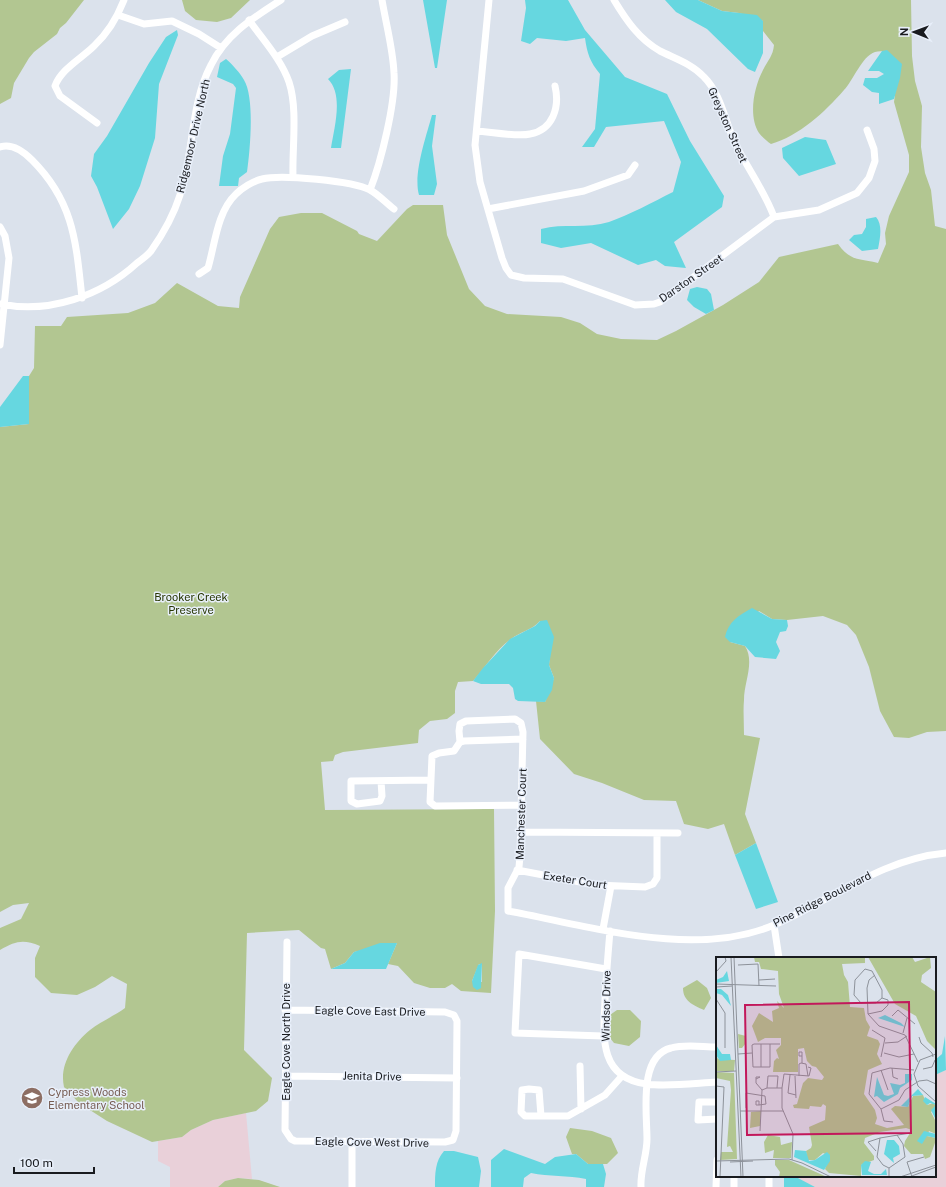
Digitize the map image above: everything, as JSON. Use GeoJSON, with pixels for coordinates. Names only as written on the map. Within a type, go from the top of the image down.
{"type":"FeatureCollection","features":[{"type":"Feature","properties":{"kind":"street"},"geometry":{"type":"LineString","coordinates":[[97,123],[60,96],[55,86],[65,72],[105,35],[118,15],[124,0]]}},
{"type":"Feature","properties":{"kind":"street","name":"Ridgemoor Drive North"},"geometry":{"type":"LineString","coordinates":[[2,305],[37,307],[82,298],[127,273],[150,252],[171,218],[185,176],[201,88],[210,65],[221,48],[236,31],[249,20],[281,0]]}},
{"type":"Feature","properties":{"kind":"street"},"geometry":{"type":"LineString","coordinates":[[370,190],[376,174],[386,134],[394,81],[382,0]]}},
{"type":"Feature","properties":{"kind":"street","name":"Darston Street"},"geometry":{"type":"LineString","coordinates":[[489,0],[475,145],[477,166],[488,208],[506,268],[511,275],[524,278],[563,279],[627,303],[642,305],[654,304],[670,296],[774,217],[825,208],[857,193],[870,178],[875,161],[874,149],[867,130]]}},
{"type":"Feature","properties":{"kind":"street","name":"Greyston Street"},"geometry":{"type":"LineString","coordinates":[[614,0],[626,20],[640,37],[659,50],[685,62],[697,70],[711,84],[735,144],[774,217]]}},
{"type":"Feature","properties":{"kind":"street"},"geometry":{"type":"LineString","coordinates":[[118,15],[144,24],[172,22],[199,34],[221,48]]}},
{"type":"Feature","properties":{"kind":"street"},"geometry":{"type":"LineString","coordinates":[[249,20],[277,57],[288,82],[292,96],[292,177]]}},
{"type":"Feature","properties":{"kind":"street"},"geometry":{"type":"LineString","coordinates":[[277,57],[312,36],[345,22]]}},
{"type":"Feature","properties":{"kind":"street"},"geometry":{"type":"LineString","coordinates":[[477,131],[530,134],[542,129],[553,119],[558,99],[556,86]]}},
{"type":"Feature","properties":{"kind":"street"},"geometry":{"type":"LineString","coordinates":[[0,147],[22,150],[38,166],[60,195],[72,225],[82,298]]}},
{"type":"Feature","properties":{"kind":"street"},"geometry":{"type":"LineString","coordinates":[[488,208],[584,191],[628,174],[635,165]]}},
{"type":"Feature","properties":{"kind":"street"},"geometry":{"type":"LineString","coordinates":[[199,274],[208,268],[223,212],[236,194],[261,179],[292,177],[349,184],[370,190],[394,209]]}},
{"type":"Feature","properties":{"kind":"street"},"geometry":{"type":"LineString","coordinates":[[0,227],[5,236],[9,258],[2,305],[0,345]]}},
{"type":"Feature","properties":{"kind":"street","name":"Manchester Court"},"geometry":{"type":"LineString","coordinates":[[460,742],[460,724],[466,721],[515,718],[520,723],[523,740],[520,856],[517,870],[508,888],[508,911]]}},
{"type":"Feature","properties":{"kind":"street"},"geometry":{"type":"LineString","coordinates":[[522,805],[435,806],[430,802],[432,756],[439,753],[454,752],[460,742],[464,741],[523,740]]}},
{"type":"Feature","properties":{"kind":"street"},"geometry":{"type":"LineString","coordinates":[[381,781],[382,796],[380,801],[357,804],[351,801],[352,781],[431,780]]}},
{"type":"Feature","properties":{"kind":"street"},"geometry":{"type":"LineString","coordinates":[[521,832],[678,833]]}},
{"type":"Feature","properties":{"kind":"street","name":"Exeter Court"},"geometry":{"type":"LineString","coordinates":[[517,870],[596,885],[645,887],[653,884],[656,878],[657,833]]}},
{"type":"Feature","properties":{"kind":"street","name":"Pine Ridge Boulevard"},"geometry":{"type":"LineString","coordinates":[[508,911],[660,939],[716,939],[750,933],[774,925],[880,870],[907,860],[946,853]]}},
{"type":"Feature","properties":{"kind":"street","name":"Windsor Drive"},"geometry":{"type":"LineString","coordinates":[[611,886],[607,930],[603,1036],[606,1052],[613,1067],[622,1076]]}},
{"type":"Feature","properties":{"kind":"street"},"geometry":{"type":"LineString","coordinates":[[774,925],[779,957]]}},
{"type":"Feature","properties":{"kind":"street","name":"Eagle Cove North Drive"},"geometry":{"type":"LineString","coordinates":[[287,942],[285,1010],[285,1130],[290,1139]]}},
{"type":"Feature","properties":{"kind":"street"},"geometry":{"type":"LineString","coordinates":[[603,1036],[515,1033],[519,954],[606,969]]}},
{"type":"Feature","properties":{"kind":"street","name":"Eagle Cove East Drive"},"geometry":{"type":"LineString","coordinates":[[285,1010],[445,1012],[454,1014],[457,1021],[457,1078]]}},
{"type":"Feature","properties":{"kind":"street"},"geometry":{"type":"LineString","coordinates":[[641,1187],[647,1147],[646,1084],[652,1066],[660,1054],[670,1048],[716,1046]]}},
{"type":"Feature","properties":{"kind":"street"},"geometry":{"type":"LineString","coordinates":[[580,1066],[581,1110]]}},
{"type":"Feature","properties":{"kind":"street","name":"Jenita Drive"},"geometry":{"type":"LineString","coordinates":[[286,1076],[457,1078]]}},
{"type":"Feature","properties":{"kind":"street"},"geometry":{"type":"LineString","coordinates":[[541,1116],[568,1116],[581,1110],[605,1095],[622,1076],[646,1084],[716,1082]]}},
{"type":"Feature","properties":{"kind":"street","name":"Eagle Cove West Drive"},"geometry":{"type":"LineString","coordinates":[[290,1139],[295,1141],[352,1142],[445,1142],[453,1140],[456,1132],[457,1078]]}},
{"type":"Feature","properties":{"kind":"street"},"geometry":{"type":"LineString","coordinates":[[716,1102],[699,1102],[698,1120],[716,1120]]}},
{"type":"Feature","properties":{"kind":"street"},"geometry":{"type":"LineString","coordinates":[[352,1142],[352,1187]]}},
{"type":"Feature","properties":{"kind":"street"},"geometry":{"type":"LineString","coordinates":[[716,1177],[716,1187]]}},
{"type":"Feature","properties":{"kind":"shaded area"},"geometry":{"type":"Polygon","coordinates":[[[946,1070],[946,1187],[815,1187],[794,1177],[936,1177],[936,1075],[946,1070]]]}},
{"type":"Feature","properties":{"kind":"shaded area"},"geometry":{"type":"Polygon","coordinates":[[[246,1113],[252,1179],[238,1178],[225,1181],[218,1187],[170,1187],[170,1167],[158,1161],[158,1141],[182,1137],[191,1130],[213,1120],[246,1113]]]}},
{"type":"Feature","properties":{"kind":"green space"},"geometry":{"type":"Polygon","coordinates":[[[0,0],[84,0],[66,23],[60,28],[57,34],[34,52],[29,58],[14,83],[11,98],[0,104],[0,0]]]}},
{"type":"Feature","properties":{"kind":"green space"},"geometry":{"type":"Polygon","coordinates":[[[182,0],[250,0],[231,18],[217,22],[196,20],[185,11],[182,0]]]}},
{"type":"Feature","properties":{"kind":"green space","name":"Brooker Creek Preserve"},"geometry":{"type":"Polygon","coordinates":[[[698,0],[911,0],[912,56],[915,81],[922,106],[921,147],[925,173],[931,190],[935,226],[946,229],[946,731],[927,732],[909,738],[894,737],[880,711],[869,667],[856,635],[847,625],[823,616],[787,620],[772,619],[759,611],[730,642],[745,646],[748,652],[749,665],[744,693],[744,735],[760,738],[745,814],[756,843],[735,855],[724,824],[708,829],[684,824],[676,801],[644,800],[602,783],[574,774],[540,739],[536,701],[545,702],[554,678],[549,665],[550,654],[540,621],[533,627],[506,643],[473,681],[458,682],[455,691],[455,713],[447,719],[430,721],[419,730],[418,743],[343,752],[335,755],[333,761],[321,762],[325,810],[494,809],[495,911],[491,993],[461,991],[452,984],[445,988],[430,988],[414,983],[398,966],[388,964],[397,943],[354,952],[345,963],[331,969],[325,949],[321,948],[299,930],[247,933],[244,1050],[272,1078],[268,1101],[256,1111],[213,1120],[191,1130],[182,1137],[152,1142],[107,1121],[79,1103],[64,1087],[64,1071],[69,1056],[78,1042],[94,1027],[125,1008],[127,984],[112,976],[95,987],[77,995],[51,993],[35,977],[35,958],[40,946],[29,942],[20,942],[0,950],[0,928],[21,919],[29,903],[13,905],[0,912],[0,427],[29,424],[29,376],[34,368],[35,326],[61,326],[67,317],[128,313],[155,303],[177,283],[218,306],[239,308],[240,297],[270,229],[279,217],[301,213],[322,213],[357,231],[359,234],[377,241],[407,209],[413,205],[443,205],[447,235],[469,289],[485,306],[507,314],[561,317],[580,323],[597,334],[621,339],[657,340],[676,331],[723,305],[759,282],[779,257],[838,244],[851,257],[878,263],[886,244],[885,233],[889,216],[909,172],[909,155],[894,102],[895,95],[887,51],[879,51],[870,54],[862,63],[844,90],[829,107],[792,135],[771,144],[759,133],[753,110],[757,85],[774,45],[763,31],[763,21],[739,13],[722,11],[698,0]],[[479,964],[472,981],[482,982],[482,965],[479,964]]]}},
{"type":"Feature","properties":{"kind":"green space"},"geometry":{"type":"Polygon","coordinates":[[[697,980],[707,988],[711,998],[704,1010],[689,1002],[683,992],[683,988],[697,980]]]}},
{"type":"Feature","properties":{"kind":"green space"},"geometry":{"type":"Polygon","coordinates":[[[617,1010],[630,1010],[641,1021],[640,1037],[629,1046],[614,1043],[606,1033],[607,1017],[617,1010]]]}},
{"type":"Feature","properties":{"kind":"green space"},"geometry":{"type":"Polygon","coordinates":[[[570,1128],[592,1131],[611,1138],[618,1153],[607,1164],[588,1164],[576,1154],[572,1154],[566,1137],[570,1128]]]}},
{"type":"Feature","properties":{"kind":"green space"},"geometry":{"type":"Polygon","coordinates":[[[238,1178],[259,1180],[280,1187],[218,1187],[225,1181],[238,1178]]]}},
{"type":"Feature","properties":{"kind":"water"},"geometry":{"type":"Polygon","coordinates":[[[423,0],[447,0],[437,68],[435,68],[423,0]]]}},
{"type":"Feature","properties":{"kind":"water"},"geometry":{"type":"Polygon","coordinates":[[[525,0],[568,0],[585,30],[625,77],[667,94],[690,141],[724,196],[722,207],[674,242],[686,268],[665,266],[656,260],[638,265],[591,243],[561,248],[541,243],[541,229],[558,226],[592,225],[609,222],[673,192],[681,162],[664,121],[606,127],[594,147],[582,147],[595,129],[600,74],[590,57],[585,38],[566,41],[537,38],[530,44],[521,41],[526,8],[525,0]]]}},
{"type":"Feature","properties":{"kind":"water"},"geometry":{"type":"Polygon","coordinates":[[[665,0],[698,0],[722,11],[757,15],[763,21],[763,53],[755,72],[748,69],[707,29],[676,12],[665,0]]]}},
{"type":"Feature","properties":{"kind":"water"},"geometry":{"type":"Polygon","coordinates":[[[177,30],[178,35],[159,84],[155,138],[140,186],[129,209],[113,229],[97,187],[91,176],[94,154],[107,136],[149,63],[166,37],[177,30]]]}},
{"type":"Feature","properties":{"kind":"water"},"geometry":{"type":"Polygon","coordinates":[[[887,50],[902,64],[900,78],[894,99],[879,104],[879,93],[872,92],[863,85],[865,78],[877,78],[884,74],[879,71],[868,71],[882,51],[887,50]]]}},
{"type":"Feature","properties":{"kind":"water"},"geometry":{"type":"Polygon","coordinates":[[[226,59],[244,80],[250,99],[251,125],[247,172],[239,178],[238,186],[219,186],[223,156],[230,134],[236,88],[233,84],[217,77],[220,63],[226,59]]]}},
{"type":"Feature","properties":{"kind":"water"},"geometry":{"type":"Polygon","coordinates":[[[351,69],[341,148],[331,148],[336,122],[337,103],[333,86],[328,79],[339,70],[351,69]]]}},
{"type":"Feature","properties":{"kind":"water"},"geometry":{"type":"Polygon","coordinates":[[[432,115],[436,115],[432,146],[437,184],[434,195],[419,195],[419,166],[432,115]]]}},
{"type":"Feature","properties":{"kind":"water"},"geometry":{"type":"Polygon","coordinates":[[[805,137],[826,140],[836,164],[799,176],[783,158],[782,148],[805,137]]]}},
{"type":"Feature","properties":{"kind":"water"},"geometry":{"type":"Polygon","coordinates":[[[876,217],[880,224],[878,249],[862,251],[849,240],[854,235],[862,234],[866,227],[866,219],[876,217]]]}},
{"type":"Feature","properties":{"kind":"water"},"geometry":{"type":"Polygon","coordinates":[[[697,287],[707,289],[711,294],[714,310],[706,314],[694,307],[687,300],[690,289],[697,287]]]}},
{"type":"Feature","properties":{"kind":"water"},"geometry":{"type":"Polygon","coordinates":[[[23,376],[29,376],[29,424],[0,427],[0,407],[23,376]]]}},
{"type":"Feature","properties":{"kind":"water"},"geometry":{"type":"Polygon","coordinates":[[[752,608],[772,619],[787,620],[788,626],[786,631],[780,632],[776,642],[780,651],[776,659],[755,657],[745,646],[730,642],[725,637],[731,623],[752,608]]]}},
{"type":"Feature","properties":{"kind":"water"},"geometry":{"type":"Polygon","coordinates":[[[547,620],[554,637],[549,665],[554,678],[552,690],[545,702],[518,701],[515,699],[513,688],[509,684],[481,684],[473,681],[510,639],[535,626],[540,621],[547,620]]]}},
{"type":"Feature","properties":{"kind":"water"},"geometry":{"type":"Polygon","coordinates":[[[756,843],[778,902],[756,909],[735,855],[756,843]]]}},
{"type":"Feature","properties":{"kind":"water"},"geometry":{"type":"Polygon","coordinates":[[[380,943],[397,943],[386,969],[331,969],[345,963],[354,952],[380,943]]]}},
{"type":"Feature","properties":{"kind":"water"},"geometry":{"type":"Polygon","coordinates":[[[482,963],[481,988],[477,990],[473,987],[472,981],[478,965],[482,963]]]}},
{"type":"Feature","properties":{"kind":"water"},"geometry":{"type":"Polygon","coordinates":[[[945,1036],[946,1070],[936,1075],[936,1059],[942,1054],[945,1036]]]}},
{"type":"Feature","properties":{"kind":"water"},"geometry":{"type":"Polygon","coordinates":[[[504,1149],[545,1164],[555,1157],[576,1154],[588,1164],[603,1164],[606,1174],[604,1187],[586,1187],[586,1179],[531,1173],[524,1178],[523,1187],[491,1187],[491,1160],[504,1149]]]}},
{"type":"Feature","properties":{"kind":"water"},"geometry":{"type":"Polygon","coordinates":[[[444,1151],[454,1151],[478,1157],[481,1171],[479,1187],[435,1187],[437,1163],[444,1151]]]}},
{"type":"Feature","properties":{"kind":"water"},"geometry":{"type":"Polygon","coordinates":[[[784,1177],[796,1177],[815,1187],[784,1187],[784,1177]]]}},
{"type":"Feature","properties":{"kind":"place","name":"Cypress Woods Elementary School"},"geometry":{"type":"Point","coordinates":[32,1098]}}]}
